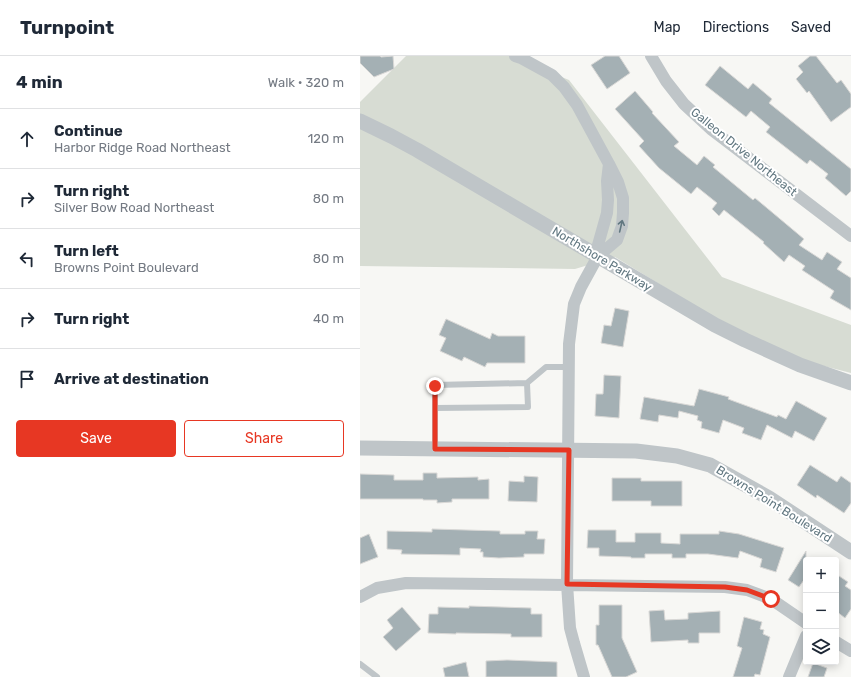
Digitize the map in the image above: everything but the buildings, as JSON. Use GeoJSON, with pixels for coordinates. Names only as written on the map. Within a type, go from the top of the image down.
{"type":"FeatureCollection","features":[{"type":"Feature","properties":{"kind":"street","name":"Galleon Drive Northeast"},"geometry":{"type":"LineString","coordinates":[[651,56],[684,104],[712,130],[851,236]]}},
{"type":"Feature","properties":{"kind":"street"},"geometry":{"type":"LineString","coordinates":[[519,57],[552,75],[577,105],[618,182],[623,198],[622,226],[617,240],[598,256],[581,286],[574,304],[569,338],[567,584],[570,628],[584,677]]}},
{"type":"Feature","properties":{"kind":"street","name":"Northshore Parkway"},"geometry":{"type":"LineString","coordinates":[[360,121],[417,150],[668,298],[746,340],[800,365],[851,383]]}},
{"type":"Feature","properties":{"kind":"street"},"geometry":{"type":"LineString","coordinates":[[598,256],[598,245],[607,213],[607,181],[609,164]]}},
{"type":"Feature","properties":{"kind":"street","name":"Browns Point Boulevard"},"geometry":{"type":"LineString","coordinates":[[360,448],[636,451],[677,456],[710,465],[769,498],[851,552]]}},
{"type":"Feature","properties":{"kind":"street"},"geometry":{"type":"LineString","coordinates":[[360,597],[378,588],[406,583],[717,586],[747,590],[771,599],[803,621]]}},
{"type":"Feature","properties":{"kind":"street"},"geometry":{"type":"LineString","coordinates":[[789,677],[803,643]]}},
{"type":"Feature","properties":{"kind":"street"},"geometry":{"type":"LineString","coordinates":[[839,644],[851,651]]}},
{"type":"Feature","properties":{"kind":"lane"},"geometry":{"type":"LineString","coordinates":[[435,449],[435,386],[527,383],[546,367],[569,367]]}},
{"type":"Feature","properties":{"kind":"lane"},"geometry":{"type":"LineString","coordinates":[[435,408],[528,407],[527,383]]}},
{"type":"Feature","properties":{"kind":"lane"},"geometry":{"type":"LineString","coordinates":[[360,664],[377,677]]}},
{"type":"Feature","properties":{"kind":"shaded area"},"geometry":{"type":"Polygon","coordinates":[[[406,56],[510,56],[569,80],[722,277],[851,325],[851,373],[773,353],[615,257],[575,269],[360,266],[360,102],[406,56]]]}},
{"type":"Feature","properties":{"kind":"route"},"geometry":{"type":"LineString","coordinates":[[435,386],[435,449],[569,450],[567,584],[725,587],[747,590],[771,599]]}}]}
